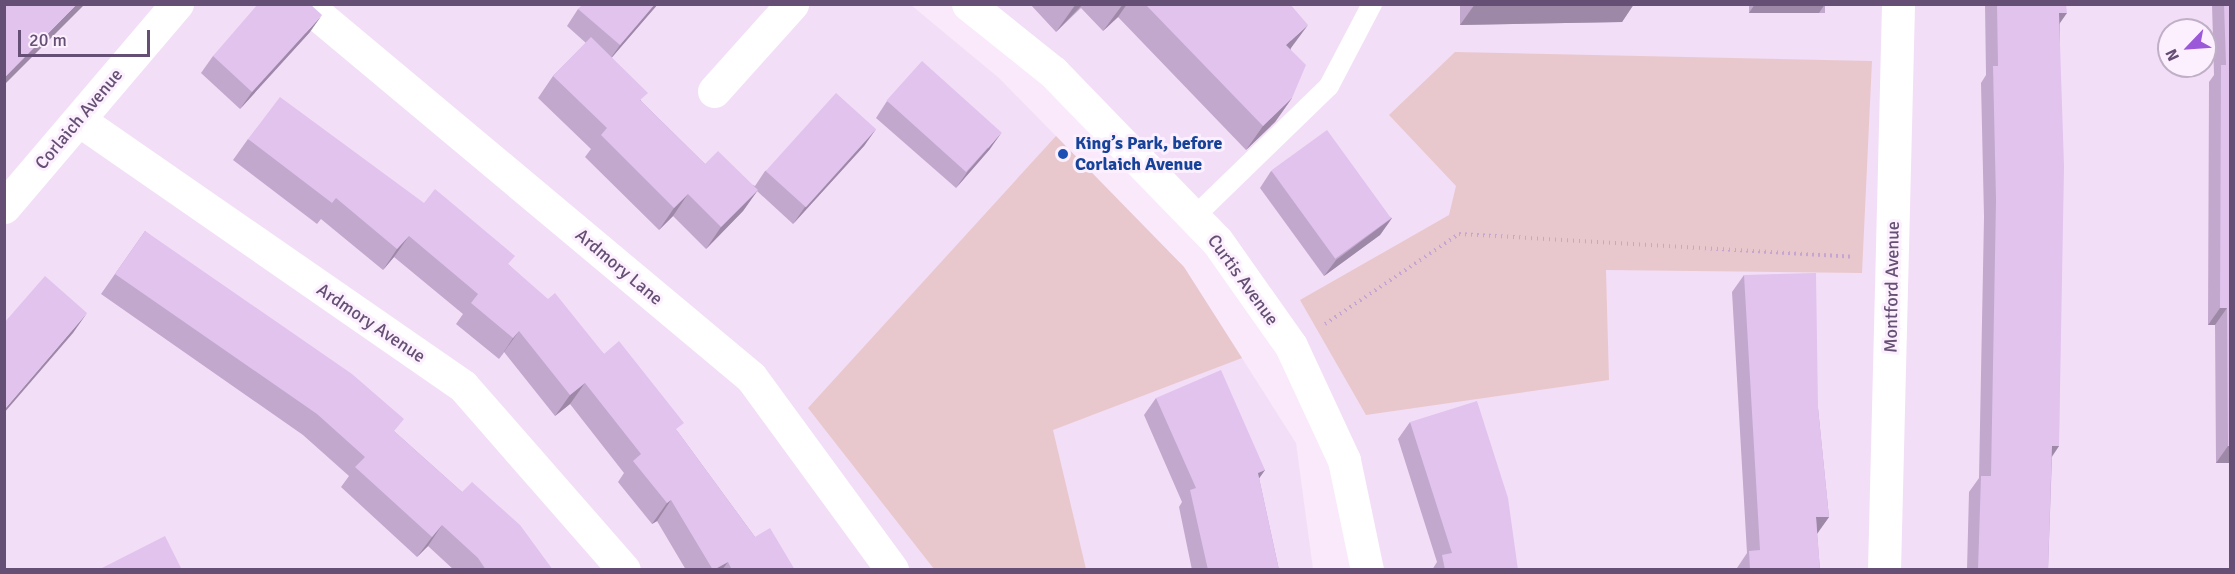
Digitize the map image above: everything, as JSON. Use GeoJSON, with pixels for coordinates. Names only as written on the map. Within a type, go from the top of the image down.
{"type":"FeatureCollection","features":[{"type":"Feature","properties":{"kind":"street","name":"Corlaich Avenue"},"geometry":{"type":"LineString","coordinates":[[4,207],[177,4]]}},
{"type":"Feature","properties":{"kind":"street","name":"Ardmory Lane"},"geometry":{"type":"LineString","coordinates":[[304,4],[751,378],[892,570]]}},
{"type":"Feature","properties":{"kind":"street"},"geometry":{"type":"LineString","coordinates":[[714,91],[792,4]]}},
{"type":"Feature","properties":{"kind":"street","name":"Curtis Avenue"},"geometry":{"type":"LineString","coordinates":[[968,4],[1053,72],[1194,217],[1292,346],[1344,460],[1367,570]]}},
{"type":"Feature","properties":{"kind":"street","name":"Montford Avenue"},"geometry":{"type":"LineString","coordinates":[[1884,570],[1898,4]]}},
{"type":"Feature","properties":{"kind":"street","name":"Ardmory Avenue"},"geometry":{"type":"LineString","coordinates":[[79,120],[463,386],[624,570]]}},
{"type":"Feature","properties":{"kind":"lane"},"geometry":{"type":"LineString","coordinates":[[1194,217],[1329,86],[1372,4]]}},
{"type":"Feature","properties":{"kind":"path"},"geometry":{"type":"LineString","coordinates":[[1292,346],[1459,234],[1893,259]]}},
{"type":"Feature","properties":{"kind":"shaded area"},"geometry":{"type":"Polygon","coordinates":[[[4,5],[911,5],[999,78],[1184,267],[1296,443],[1313,569],[5,569],[4,5]]]}},
{"type":"Feature","properties":{"kind":"shaded area"},"geometry":{"type":"Polygon","coordinates":[[[979,5],[2230,5],[2230,569],[1359,569],[1348,434],[1221,221],[979,5]]]}},
{"type":"Feature","properties":{"kind":"shaded area"},"geometry":{"type":"Polygon","coordinates":[[[1455,52],[1872,61],[1862,273],[1606,270],[1609,380],[1366,415],[1300,300],[1449,215],[1456,186],[1389,115],[1455,52]]]}},
{"type":"Feature","properties":{"kind":"shaded area"},"geometry":{"type":"Polygon","coordinates":[[[1056,136],[1184,267],[1242,358],[1053,430],[1086,569],[934,569],[808,408],[1056,136]]]}},
{"type":"Feature","properties":{"kind":"building"},"geometry":{"type":"Polygon","coordinates":[[[4,4],[77,4],[4,78],[4,4]]]}},
{"type":"Feature","properties":{"kind":"building"},"geometry":{"type":"Polygon","coordinates":[[[258,4],[310,4],[322,15],[252,92],[213,56],[258,4]]]}},
{"type":"Feature","properties":{"kind":"building"},"geometry":{"type":"Polygon","coordinates":[[[583,4],[655,4],[620,45],[578,9],[583,4]]]}},
{"type":"Feature","properties":{"kind":"building"},"geometry":{"type":"Polygon","coordinates":[[[1145,4],[1290,4],[1308,25],[1286,45],[1306,65],[1292,98],[1263,126],[1145,4]]]}},
{"type":"Feature","properties":{"kind":"building"},"geometry":{"type":"Polygon","coordinates":[[[1997,4],[2066,4],[2067,13],[2059,13],[2064,167],[2059,446],[2052,446],[2048,570],[1978,570],[1981,476],[1991,476],[1996,200],[1993,66],[1998,66],[1997,4]]]}},
{"type":"Feature","properties":{"kind":"building"},"geometry":{"type":"Polygon","coordinates":[[[2224,4],[2230,4],[2230,446],[2228,446],[2227,308],[2220,308],[2221,65],[2226,65],[2224,4]]]}},
{"type":"Feature","properties":{"kind":"building"},"geometry":{"type":"Polygon","coordinates":[[[591,37],[648,93],[640,100],[705,164],[718,151],[758,190],[721,227],[688,194],[674,208],[601,135],[607,128],[553,76],[591,37]]]}},
{"type":"Feature","properties":{"kind":"building"},"geometry":{"type":"Polygon","coordinates":[[[922,61],[1002,133],[966,172],[887,100],[922,61]]]}},
{"type":"Feature","properties":{"kind":"building"},"geometry":{"type":"Polygon","coordinates":[[[836,93],[876,129],[806,207],[766,171],[836,93]]]}},
{"type":"Feature","properties":{"kind":"building"},"geometry":{"type":"Polygon","coordinates":[[[280,97],[424,203],[435,189],[515,256],[508,264],[548,299],[555,293],[604,354],[619,341],[684,423],[676,429],[755,537],[770,528],[795,570],[732,570],[728,562],[713,570],[671,500],[667,503],[633,461],[641,454],[585,383],[570,395],[519,331],[513,338],[471,303],[478,294],[409,236],[397,249],[336,198],[332,203],[248,139],[280,97]]]}},
{"type":"Feature","properties":{"kind":"building"},"geometry":{"type":"Polygon","coordinates":[[[1327,130],[1391,218],[1335,259],[1271,171],[1327,130]]]}},
{"type":"Feature","properties":{"kind":"building"},"geometry":{"type":"Polygon","coordinates":[[[145,231],[352,374],[404,419],[394,431],[462,492],[472,482],[520,525],[553,570],[486,570],[478,558],[442,525],[432,537],[355,467],[365,457],[317,414],[115,274],[145,231]]]}},
{"type":"Feature","properties":{"kind":"building"},"geometry":{"type":"Polygon","coordinates":[[[1816,273],[1818,408],[1829,517],[1816,517],[1820,570],[1750,570],[1749,551],[1760,550],[1744,275],[1816,273]]]}},
{"type":"Feature","properties":{"kind":"building"},"geometry":{"type":"Polygon","coordinates":[[[45,276],[87,313],[4,410],[4,323],[45,276]]]}},
{"type":"Feature","properties":{"kind":"building"},"geometry":{"type":"Polygon","coordinates":[[[1221,370],[1265,470],[1258,473],[1279,570],[1208,570],[1190,490],[1196,488],[1156,398],[1221,370]]]}},
{"type":"Feature","properties":{"kind":"building"},"geometry":{"type":"Polygon","coordinates":[[[1477,401],[1508,498],[1518,570],[1445,570],[1442,555],[1452,553],[1410,422],[1477,401]]]}},
{"type":"Feature","properties":{"kind":"building"},"geometry":{"type":"Polygon","coordinates":[[[165,536],[182,570],[98,570],[165,536]]]}},
{"type":"Feature","properties":{"kind":"place","name":"King’s Park, before Corlaich Avenue"},"geometry":{"type":"Point","coordinates":[1063,154]}}]}
